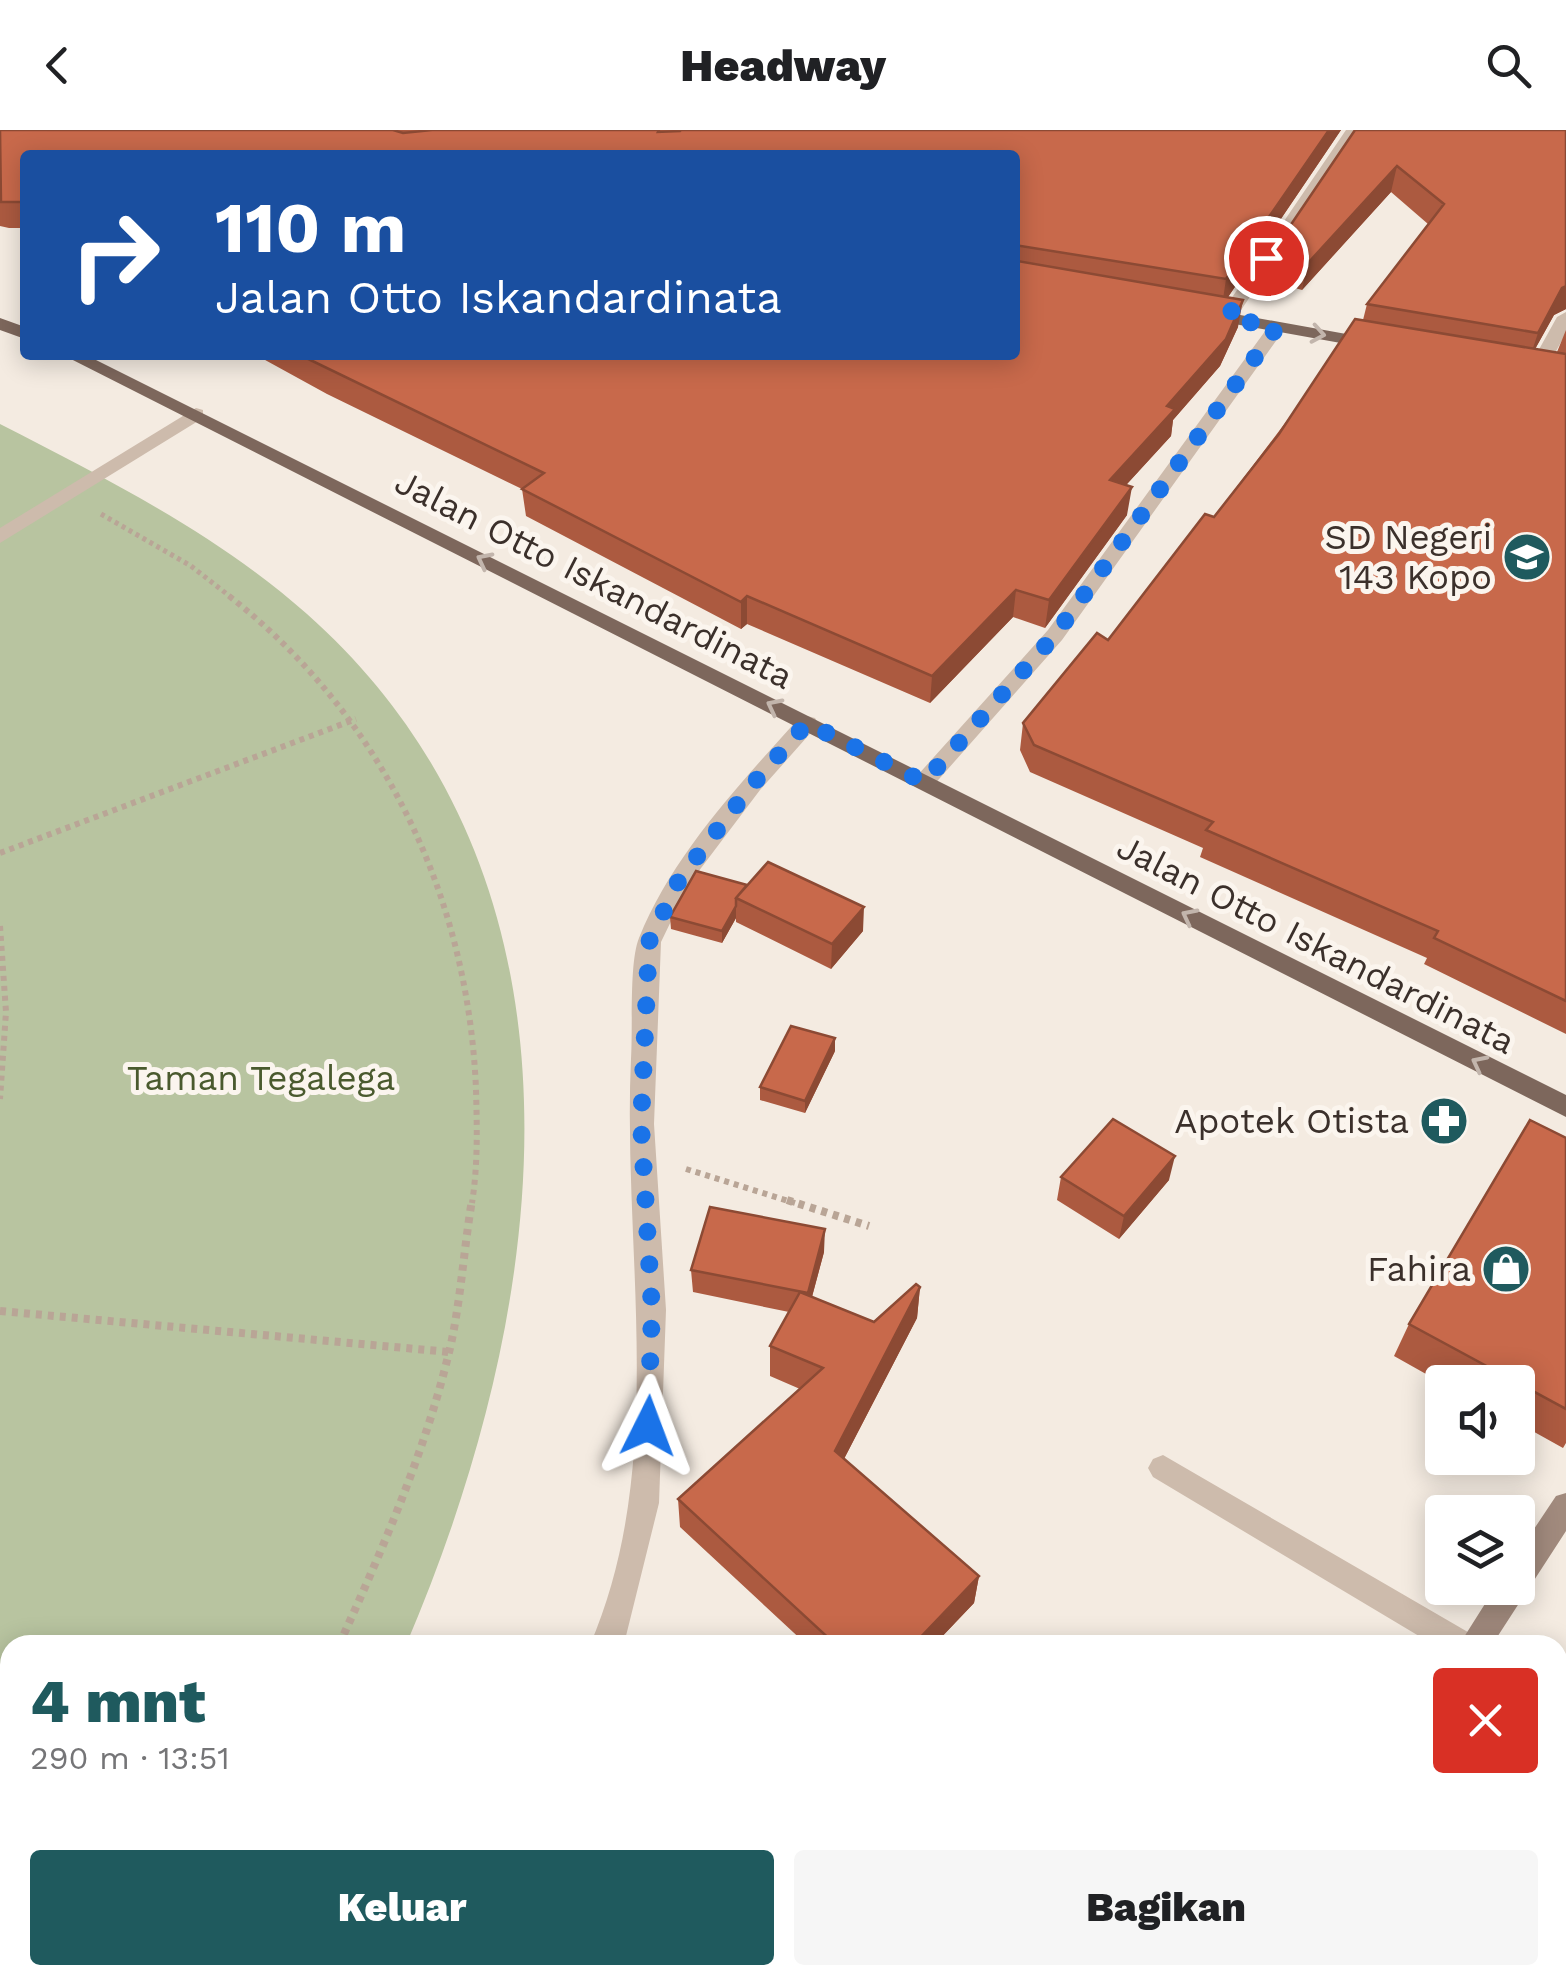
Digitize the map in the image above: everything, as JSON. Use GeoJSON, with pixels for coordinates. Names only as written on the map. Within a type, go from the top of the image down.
{"type":"FeatureCollection","features":[{"type":"Feature","properties":{"kind":"main road"},"geometry":{"type":"LineString","coordinates":[[1188,311],[1388,346]]}},
{"type":"Feature","properties":{"kind":"main road","name":"Jalan Otto Iskandardinata"},"geometry":{"type":"LineString","coordinates":[[83,360],[1566,1106]]}},
{"type":"Feature","properties":{"kind":"main road"},"geometry":{"type":"LineString","coordinates":[[1535,1552],[1566,1506]]}},
{"type":"Feature","properties":{"kind":"main road"},"geometry":{"type":"LineString","coordinates":[[1481,1635],[1501,1605]]}},
{"type":"Feature","properties":{"kind":"street"},"geometry":{"type":"LineString","coordinates":[[1227,318],[1354,130]]}},
{"type":"Feature","properties":{"kind":"street"},"geometry":{"type":"LineString","coordinates":[[1535,371],[1566,317]]}},
{"type":"Feature","properties":{"kind":"street"},"geometry":{"type":"LineString","coordinates":[[924,782],[1055,635],[1277,327]]}},
{"type":"Feature","properties":{"kind":"street"},"geometry":{"type":"LineString","coordinates":[[0,538],[196,414]]}},
{"type":"Feature","properties":{"kind":"street"},"geometry":{"type":"LineString","coordinates":[[611,1635],[644,1503],[652,1310],[642,1155],[649,942],[679,880],[752,785],[807,723]]}},
{"type":"Feature","properties":{"kind":"street"},"geometry":{"type":"LineString","coordinates":[[1163,1468],[1445,1635]]}},
{"type":"Feature","properties":{"kind":"path"},"geometry":{"type":"LineString","coordinates":[[64,496],[149,538],[226,588],[296,649],[356,719],[424,839],[467,983],[478,1154],[449,1352],[391,1534],[344,1635]]}},
{"type":"Feature","properties":{"kind":"path"},"geometry":{"type":"LineString","coordinates":[[0,853],[356,719]]}},
{"type":"Feature","properties":{"kind":"path"},"geometry":{"type":"LineString","coordinates":[[0,926],[7,985],[6,1056],[0,1098]]}},
{"type":"Feature","properties":{"kind":"path"},"geometry":{"type":"LineString","coordinates":[[642,1155],[869,1226]]}},
{"type":"Feature","properties":{"kind":"path"},"geometry":{"type":"LineString","coordinates":[[0,1311],[449,1352]]}},
{"type":"Feature","properties":{"kind":"green space","name":"Taman Tegalega"},"geometry":{"type":"Polygon","coordinates":[[[0,424],[120,487],[236,558],[307,614],[404,722],[471,842],[510,971],[524,1106],[518,1243],[494,1381],[455,1516],[410,1635],[0,1635],[0,424]]]}},
{"type":"Feature","properties":{"kind":"building"},"geometry":{"type":"Polygon","coordinates":[[[0,130],[1329,130],[1226,279],[1020,246],[1020,150],[20,150],[20,202],[1,202],[0,130]]]}},
{"type":"Feature","properties":{"kind":"building"},"geometry":{"type":"Polygon","coordinates":[[[1355,130],[1566,130],[1566,286],[1538,333],[1367,304],[1444,204],[1397,166],[1308,263],[1271,254],[1355,130]]]}},
{"type":"Feature","properties":{"kind":"building"},"geometry":{"type":"Polygon","coordinates":[[[1020,262],[1243,300],[1226,339],[1167,406],[1175,409],[1110,480],[1132,487],[1049,600],[1016,590],[932,676],[747,596],[741,602],[522,489],[544,473],[310,360],[1020,360],[1020,262]]]}},
{"type":"Feature","properties":{"kind":"building"},"geometry":{"type":"Polygon","coordinates":[[[1355,319],[1566,354],[1566,1001],[1434,938],[1438,931],[1206,830],[1213,822],[1034,745],[1023,723],[1097,633],[1108,640],[1205,514],[1214,517],[1279,434],[1355,319]]]}},
{"type":"Feature","properties":{"kind":"building"},"geometry":{"type":"Polygon","coordinates":[[[768,862],[864,907],[832,944],[736,898],[768,862]]]}},
{"type":"Feature","properties":{"kind":"building"},"geometry":{"type":"Polygon","coordinates":[[[696,871],[747,885],[736,898],[736,906],[722,931],[670,917],[696,871]]]}},
{"type":"Feature","properties":{"kind":"building"},"geometry":{"type":"Polygon","coordinates":[[[791,1026],[835,1038],[805,1101],[760,1087],[791,1026]]]}},
{"type":"Feature","properties":{"kind":"building"},"geometry":{"type":"Polygon","coordinates":[[[1113,1119],[1175,1156],[1124,1216],[1061,1177],[1113,1119]]]}},
{"type":"Feature","properties":{"kind":"building","name":"Fahira"},"geometry":{"type":"Polygon","coordinates":[[[1530,1120],[1566,1138],[1566,1409],[1535,1392],[1535,1365],[1485,1365],[1409,1324],[1530,1120]]]}},
{"type":"Feature","properties":{"kind":"building"},"geometry":{"type":"Polygon","coordinates":[[[710,1207],[825,1229],[808,1293],[691,1270],[710,1207]]]}},
{"type":"Feature","properties":{"kind":"building"},"geometry":{"type":"Polygon","coordinates":[[[916,1284],[920,1287],[835,1451],[979,1576],[923,1635],[825,1635],[678,1499],[823,1368],[770,1346],[800,1292],[874,1322],[916,1284]]]}},
{"type":"Feature","properties":{"kind":"place","name":"SD Negeri 143 Kopo"},"geometry":{"type":"Point","coordinates":[1527,557]}},
{"type":"Feature","properties":{"kind":"place","name":"Apotek Otista"},"geometry":{"type":"Point","coordinates":[1444,1121]}},
{"type":"Feature","properties":{"kind":"place","name":"Fahira"},"geometry":{"type":"Point","coordinates":[1506,1269]}},
{"type":"Feature","properties":{"kind":"route"},"geometry":{"type":"LineString","coordinates":[[648,1426],[652,1310],[641,1124],[649,942],[679,880],[752,785],[807,723],[924,782],[1055,635],[1277,327],[1227,318],[1266,258]]}}]}
